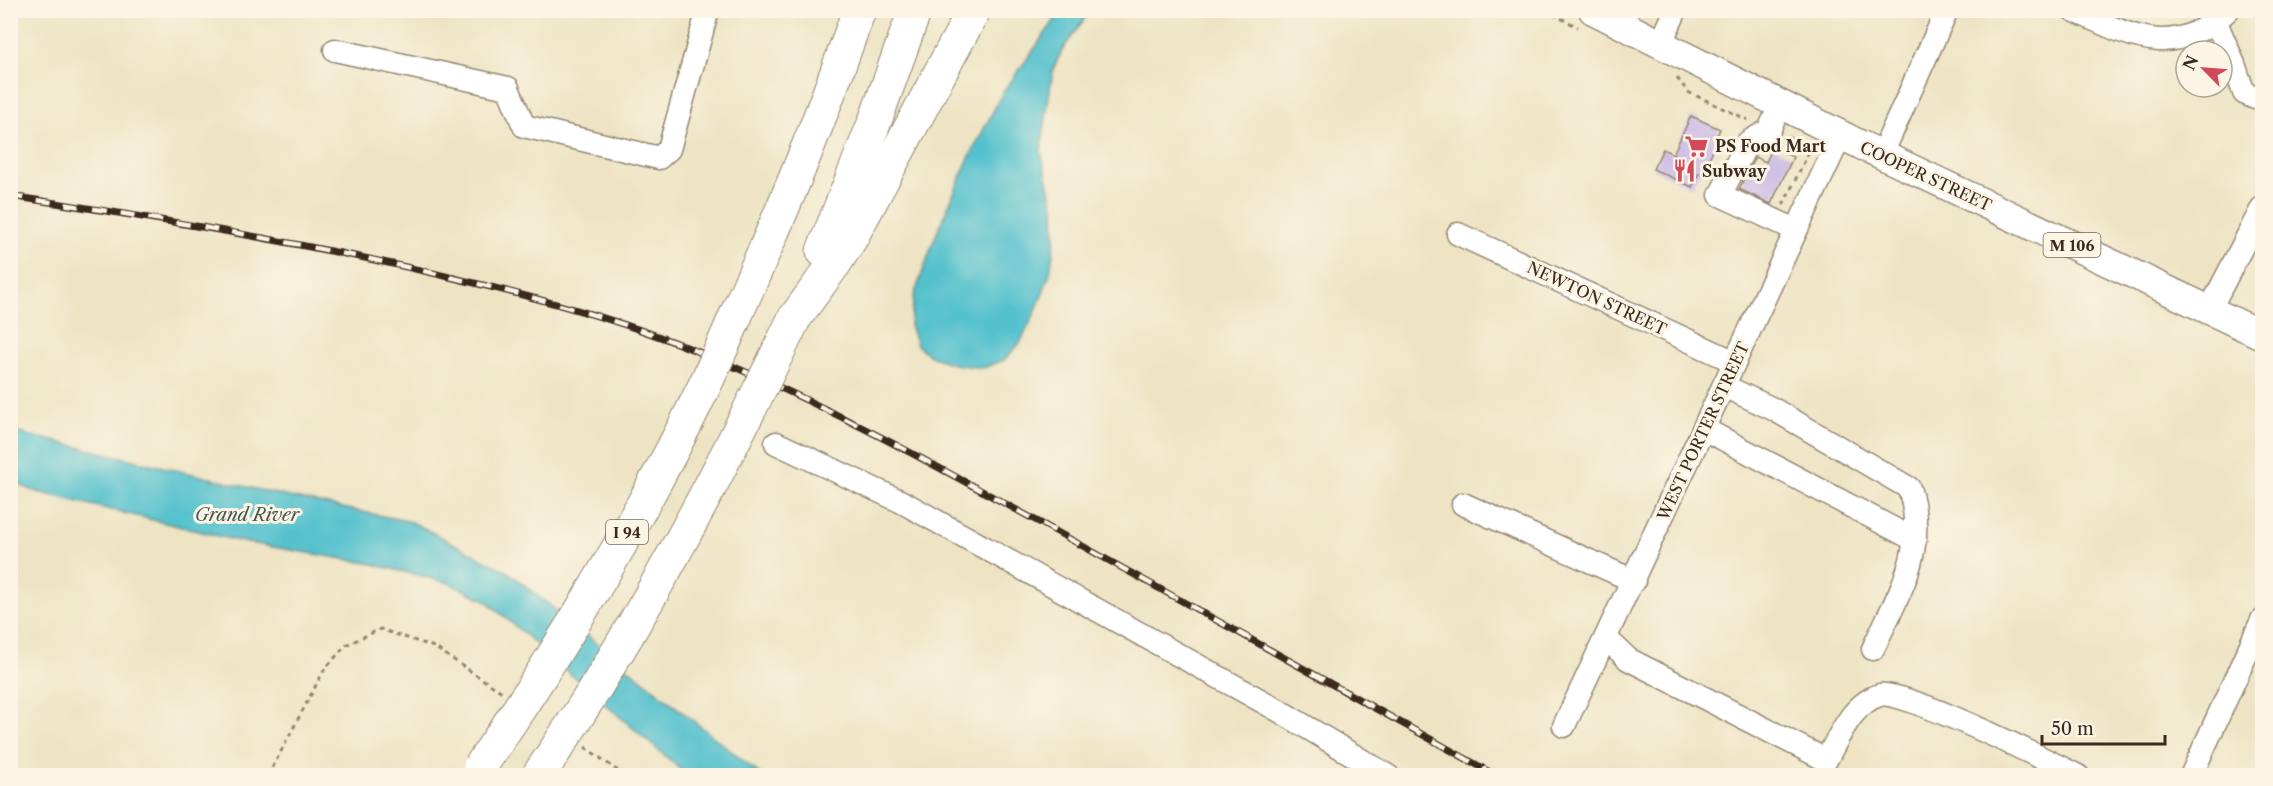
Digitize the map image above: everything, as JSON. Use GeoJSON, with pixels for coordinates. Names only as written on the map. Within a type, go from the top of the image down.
{"type":"FeatureCollection","features":[{"type":"Feature","properties":{"kind":"highway","name":"I 94"},"geometry":{"type":"LineString","coordinates":[[477,771],[588,600],[646,498],[702,390],[783,211],[859,10]]}},
{"type":"Feature","properties":{"kind":"highway"},"geometry":{"type":"LineString","coordinates":[[538,776],[598,685],[660,581],[730,451],[794,319],[860,161],[915,10]]}},
{"type":"Feature","properties":{"kind":"highway"},"geometry":{"type":"LineString","coordinates":[[794,319],[835,263],[857,228],[974,10]]}},
{"type":"Feature","properties":{"kind":"main road","name":"COOPER STREET"},"geometry":{"type":"LineString","coordinates":[[1589,21],[1660,45],[1775,118],[1840,135],[2209,311],[2262,334]]}},
{"type":"Feature","properties":{"kind":"street"},"geometry":{"type":"LineString","coordinates":[[334,50],[508,88],[524,126],[659,158],[669,149],[708,10]]}},
{"type":"Feature","properties":{"kind":"street"},"geometry":{"type":"LineString","coordinates":[[1660,45],[1676,10]]}},
{"type":"Feature","properties":{"kind":"street"},"geometry":{"type":"LineString","coordinates":[[1882,154],[1947,10]]}},
{"type":"Feature","properties":{"kind":"street"},"geometry":{"type":"LineString","coordinates":[[2073,10],[2132,37],[2178,40],[2220,14],[2244,93],[2255,98],[2262,96]]}},
{"type":"Feature","properties":{"kind":"street"},"geometry":{"type":"LineString","coordinates":[[1775,118],[1748,142],[1720,195],[1796,230]]}},
{"type":"Feature","properties":{"kind":"street","name":"WEST PORTER STREET"},"geometry":{"type":"LineString","coordinates":[[1564,726],[1634,581],[1840,135]]}},
{"type":"Feature","properties":{"kind":"street"},"geometry":{"type":"LineString","coordinates":[[2209,311],[2262,207]]}},
{"type":"Feature","properties":{"kind":"street","name":"NEWTON STREET"},"geometry":{"type":"LineString","coordinates":[[1458,234],[1735,362]]}},
{"type":"Feature","properties":{"kind":"street"},"geometry":{"type":"LineString","coordinates":[[1724,386],[1773,409],[1909,488],[1915,508],[1917,531],[1911,566],[1873,649]]}},
{"type":"Feature","properties":{"kind":"street"},"geometry":{"type":"LineString","coordinates":[[1704,429],[1915,540]]}},
{"type":"Feature","properties":{"kind":"street"},"geometry":{"type":"LineString","coordinates":[[776,443],[902,501],[1268,704],[1388,776]]}},
{"type":"Feature","properties":{"kind":"street"},"geometry":{"type":"LineString","coordinates":[[1463,504],[1634,581]]}},
{"type":"Feature","properties":{"kind":"street"},"geometry":{"type":"LineString","coordinates":[[2191,776],[2262,620]]}},
{"type":"Feature","properties":{"kind":"street"},"geometry":{"type":"LineString","coordinates":[[1606,638],[1629,658],[1826,760],[1853,714],[1868,701],[1881,694],[1893,695],[1923,705],[2078,776]]}},
{"type":"Feature","properties":{"kind":"path"},"geometry":{"type":"LineString","coordinates":[[1545,10],[1589,21]]}},
{"type":"Feature","properties":{"kind":"path"},"geometry":{"type":"LineString","coordinates":[[1677,78],[1688,92],[1775,118],[1801,141]]}},
{"type":"Feature","properties":{"kind":"path"},"geometry":{"type":"LineString","coordinates":[[1776,220],[1812,145]]}},
{"type":"Feature","properties":{"kind":"path"},"geometry":{"type":"LineString","coordinates":[[268,776],[324,670],[346,645],[380,629],[434,647],[510,698]]}},
{"type":"Feature","properties":{"kind":"path"},"geometry":{"type":"LineString","coordinates":[[577,741],[625,776]]}},
{"type":"Feature","properties":{"kind":"water"},"geometry":{"type":"Polygon","coordinates":[[[1062,10],[1090,11],[1063,49],[1053,69],[1041,151],[1054,207],[1055,238],[1050,273],[1036,311],[1020,343],[1004,360],[983,368],[953,364],[930,356],[917,345],[910,325],[914,296],[934,240],[967,162],[1002,94],[1062,10]]]}},
{"type":"Feature","properties":{"kind":"water","name":"Grand River"},"geometry":{"type":"Polygon","coordinates":[[[11,431],[294,498],[412,522],[508,572],[761,775],[687,775],[485,600],[449,583],[368,563],[243,542],[34,491],[11,481],[11,431]]]}},
{"type":"Feature","properties":{"kind":"building"},"geometry":{"type":"Polygon","coordinates":[[[1691,116],[1720,129],[1702,174],[1699,173],[1692,187],[1653,169],[1663,149],[1673,154],[1691,116]]]}},
{"type":"Feature","properties":{"kind":"building"},"geometry":{"type":"Polygon","coordinates":[[[1773,147],[1793,157],[1771,204],[1739,189],[1755,157],[1766,162],[1773,147]]]}},
{"type":"Feature","properties":{"kind":"railway"},"geometry":{"type":"LineString","coordinates":[[10,196],[218,230],[424,271],[592,314],[689,348],[838,415],[935,465],[1497,776]]}},
{"type":"Feature","properties":{"kind":"place","name":"PS Food Mart"},"geometry":{"type":"Point","coordinates":[1697,146]}},
{"type":"Feature","properties":{"kind":"place","name":"Subway"},"geometry":{"type":"Point","coordinates":[1684,171]}}]}
